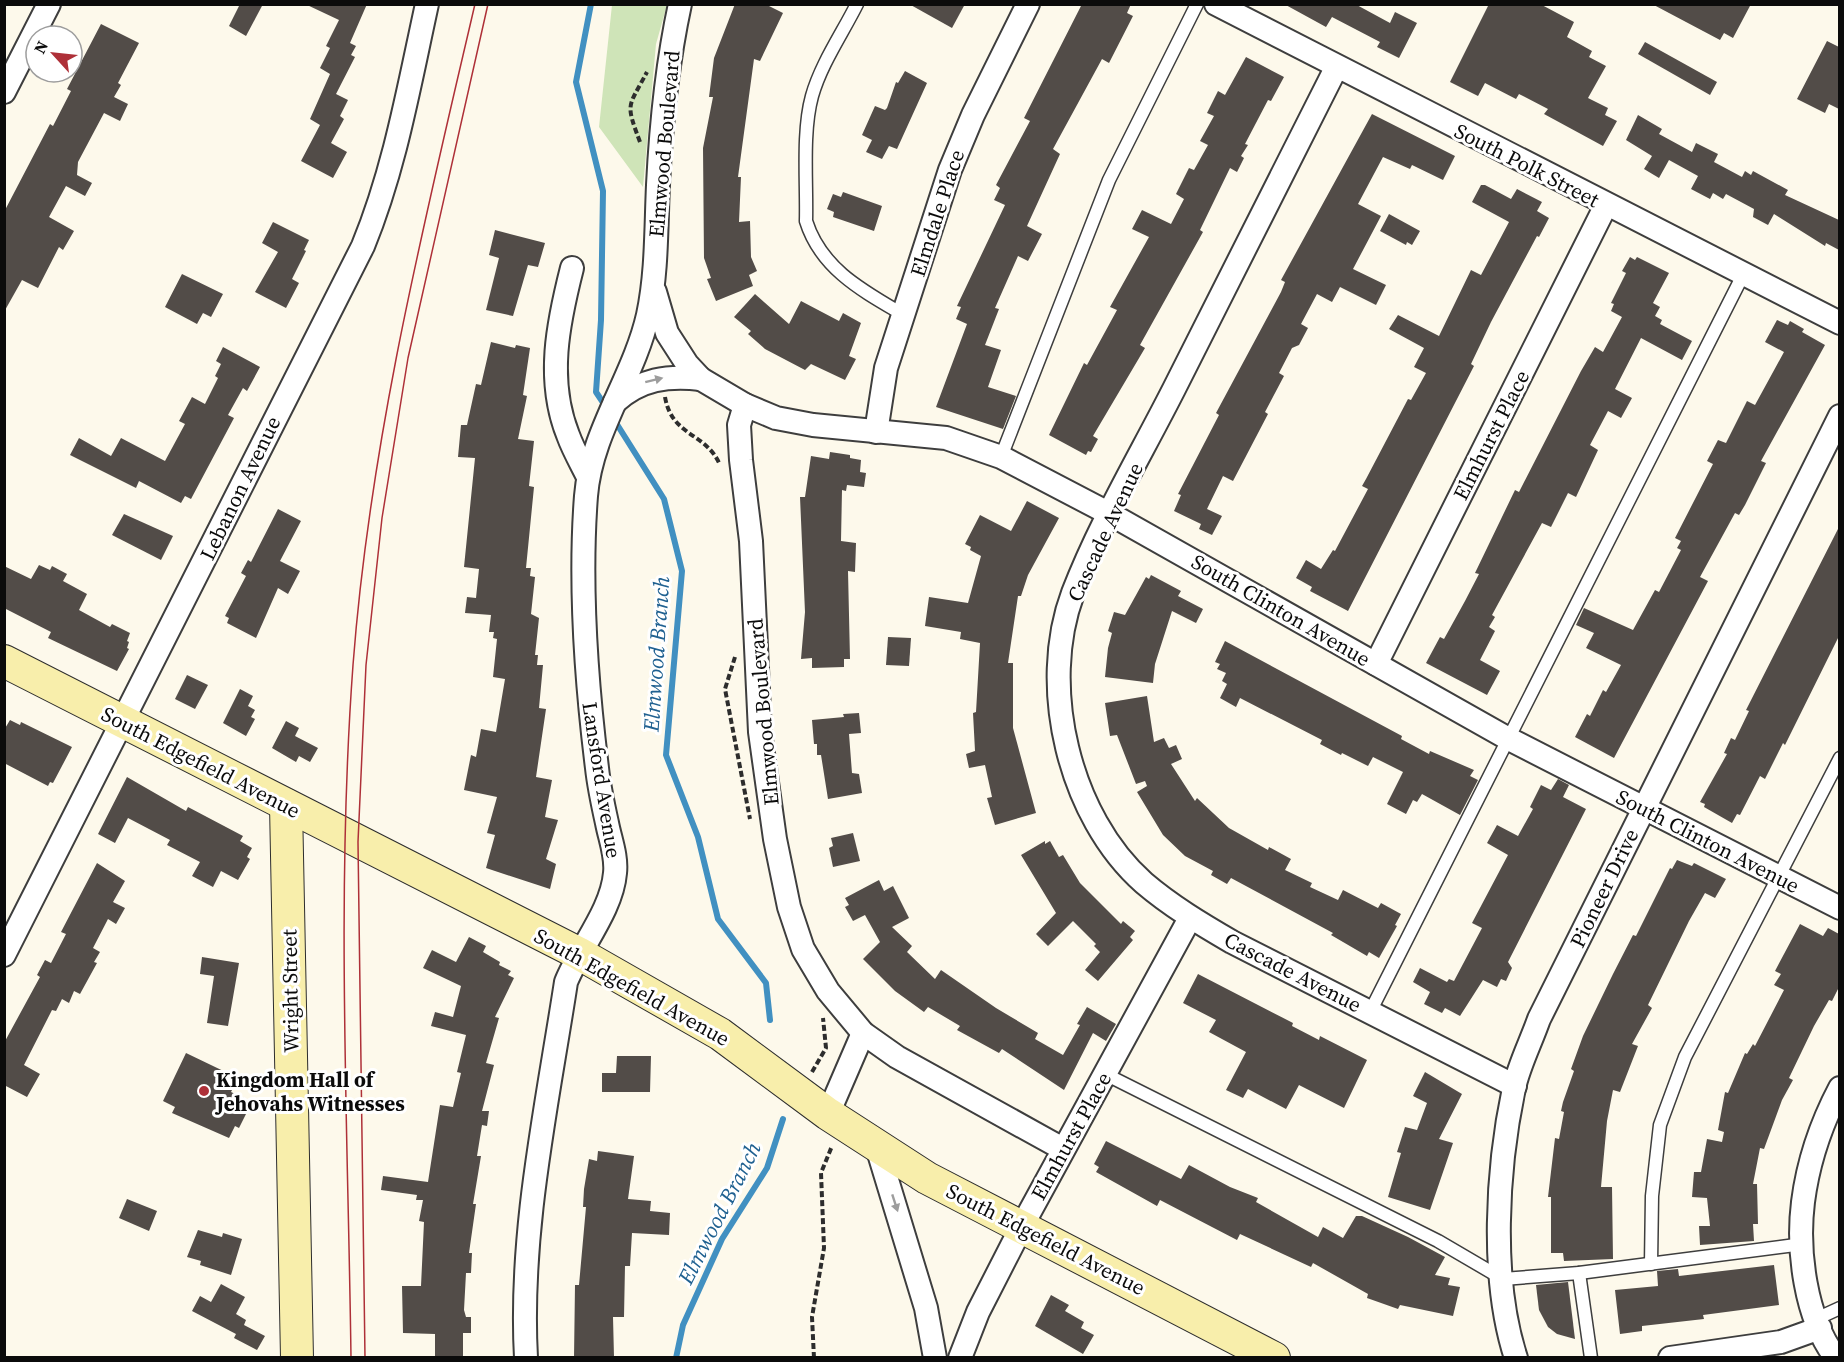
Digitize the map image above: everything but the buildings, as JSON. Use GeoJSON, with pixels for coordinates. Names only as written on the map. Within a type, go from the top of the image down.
{"type":"FeatureCollection","features":[{"type":"Feature","properties":{"kind":"street"},"geometry":{"type":"LineString","coordinates":[[4,92],[49,4]]}},
{"type":"Feature","properties":{"kind":"street","name":"Lebanon Avenue"},"geometry":{"type":"LineString","coordinates":[[4,955],[124,722],[363,246],[382,201],[427,4]]}},
{"type":"Feature","properties":{"kind":"street","name":"Elmwood Boulevard"},"geometry":{"type":"LineString","coordinates":[[614,404],[640,341],[653,284],[661,130],[667,72],[680,4]]}},
{"type":"Feature","properties":{"kind":"street","name":"Elmdale Place"},"geometry":{"type":"LineString","coordinates":[[876,432],[886,368],[961,141],[1028,4]]}},
{"type":"Feature","properties":{"kind":"street","name":"South Polk Street"},"geometry":{"type":"LineString","coordinates":[[1219,5],[1336,68],[1839,323]]}},
{"type":"Feature","properties":{"kind":"street","name":"Cascade Avenue"},"geometry":{"type":"LineString","coordinates":[[1336,68],[1110,514],[1072,595],[1058,659],[1064,737],[1075,776],[1092,816],[1116,853],[1143,882],[1190,918],[1515,1086]]}},
{"type":"Feature","properties":{"kind":"street","name":"Elmhurst Place"},"geometry":{"type":"LineString","coordinates":[[1376,664],[1606,205]]}},
{"type":"Feature","properties":{"kind":"street","name":"Lansford Avenue"},"geometry":{"type":"LineString","coordinates":[[572,268],[556,336],[556,380],[567,434],[588,477]]}},
{"type":"Feature","properties":{"kind":"street","name":"Elmwood Boulevard"},"geometry":{"type":"LineString","coordinates":[[653,284],[667,333],[687,364],[701,379]]}},
{"type":"Feature","properties":{"kind":"street"},"geometry":{"type":"LineString","coordinates":[[614,404],[626,392],[648,381],[674,377],[701,379]]}},
{"type":"Feature","properties":{"kind":"street","name":"South Clinton Avenue"},"geometry":{"type":"LineString","coordinates":[[701,379],[745,405],[776,418],[876,432],[946,438],[1001,457],[1110,514],[1507,738],[1839,908]]}},
{"type":"Feature","properties":{"kind":"street","name":"Lansford Avenue"},"geometry":{"type":"LineString","coordinates":[[526,1358],[525,1334],[531,1214],[566,982],[578,953],[608,902],[615,873],[614,852],[599,781],[589,698],[584,613],[588,477],[614,404]]}},
{"type":"Feature","properties":{"kind":"street","name":"Elmwood Boulevard"},"geometry":{"type":"LineString","coordinates":[[745,405],[739,425],[751,541],[760,732],[775,839],[789,907],[803,949],[828,991],[863,1033],[897,1057],[1063,1149]]}},
{"type":"Feature","properties":{"kind":"street","name":"Pioneer Drive"},"geometry":{"type":"LineString","coordinates":[[1516,1358],[1508,1332],[1498,1221],[1504,1150],[1515,1086],[1539,1019],[1839,416]]}},
{"type":"Feature","properties":{"kind":"street","name":"South Edgefield Avenue"},"geometry":{"type":"LineString","coordinates":[[4,661],[578,953],[720,1034],[831,1128],[877,1147],[927,1178],[1274,1358]]}},
{"type":"Feature","properties":{"kind":"street","name":"Wright Street"},"geometry":{"type":"LineString","coordinates":[[286,805],[297,1358]]}},
{"type":"Feature","properties":{"kind":"street","name":"Elmhurst Place"},"geometry":{"type":"LineString","coordinates":[[960,1358],[978,1311],[1022,1226],[1190,918]]}},
{"type":"Feature","properties":{"kind":"street"},"geometry":{"type":"LineString","coordinates":[[831,1128],[863,1033]]}},
{"type":"Feature","properties":{"kind":"street"},"geometry":{"type":"LineString","coordinates":[[1833,1356],[1818,1324],[1808,1286],[1803,1244],[1803,1202],[1817,1142],[1839,1088]]}},
{"type":"Feature","properties":{"kind":"street"},"geometry":{"type":"LineString","coordinates":[[877,1147],[926,1308],[935,1358]]}},
{"type":"Feature","properties":{"kind":"street"},"geometry":{"type":"LineString","coordinates":[[1670,1358],[1714,1355],[1781,1342],[1818,1324]]}},
{"type":"Feature","properties":{"kind":"lane"},"geometry":{"type":"LineString","coordinates":[[857,4],[812,96],[808,117],[806,221],[811,236],[836,270],[861,289],[904,315]]}},
{"type":"Feature","properties":{"kind":"lane"},"geometry":{"type":"LineString","coordinates":[[1001,457],[1109,180],[1197,4]]}},
{"type":"Feature","properties":{"kind":"lane"},"geometry":{"type":"LineString","coordinates":[[1370,1012],[1743,275]]}},
{"type":"Feature","properties":{"kind":"lane"},"geometry":{"type":"LineString","coordinates":[[1651,1264],[1652,1196],[1660,1125],[1685,1057],[1839,758]]}},
{"type":"Feature","properties":{"kind":"lane"},"geometry":{"type":"LineString","coordinates":[[1105,1074],[1438,1241],[1503,1279],[1579,1273],[1803,1244]]}},
{"type":"Feature","properties":{"kind":"lane"},"geometry":{"type":"LineString","coordinates":[[1579,1273],[1591,1358]]}},
{"type":"Feature","properties":{"kind":"lane"},"geometry":{"type":"LineString","coordinates":[[1818,1324],[1839,1308]]}},
{"type":"Feature","properties":{"kind":"path"},"geometry":{"type":"LineString","coordinates":[[814,1358],[812,1317],[821,1270],[825,1222],[821,1173],[831,1128]]}},
{"type":"Feature","properties":{"kind":"green space"},"geometry":{"type":"Polygon","coordinates":[[[612,5],[667,5],[656,44],[643,187],[599,127],[612,5]]]}},
{"type":"Feature","properties":{"kind":"waterway","name":"Elmwood Branch"},"geometry":{"type":"LineString","coordinates":[[591,4],[576,82],[603,191],[601,320],[596,392],[606,407]]}},
{"type":"Feature","properties":{"kind":"waterway","name":"Elmwood Branch"},"geometry":{"type":"LineString","coordinates":[[613,418],[664,499],[682,571],[666,755],[698,837],[718,919],[766,983],[770,1020]]}},
{"type":"Feature","properties":{"kind":"waterway","name":"Elmwood Branch"},"geometry":{"type":"LineString","coordinates":[[676,1358],[683,1325],[722,1239],[767,1168],[783,1119]]}},
{"type":"Feature","properties":{"kind":"tram line"},"geometry":{"type":"LineString","coordinates":[[351,1358],[344,924],[348,751],[353,665],[372,498],[401,333],[475,4]]}},
{"type":"Feature","properties":{"kind":"tram line"},"geometry":{"type":"LineString","coordinates":[[365,1358],[358,842],[366,665],[382,518],[408,358],[488,4]]}},
{"type":"Feature","properties":{"kind":"place","name":"Kingdom Hall of Jehovahs Witnesses"},"geometry":{"type":"Point","coordinates":[204,1091]}}]}
